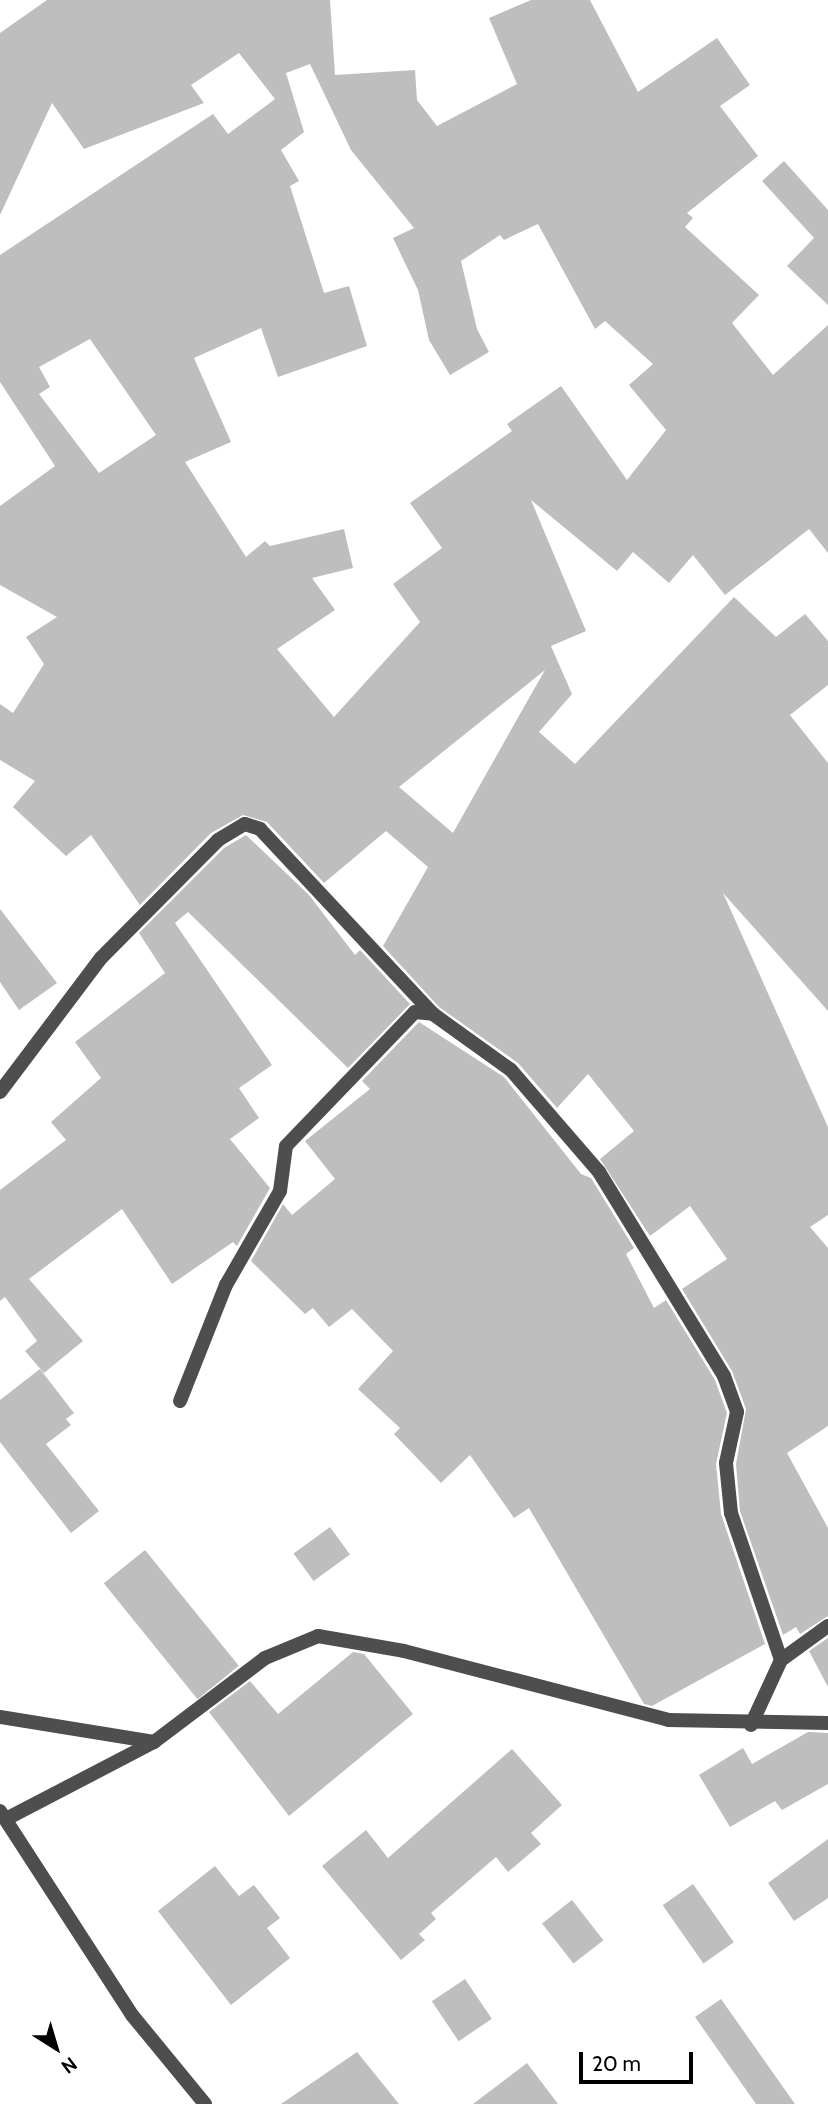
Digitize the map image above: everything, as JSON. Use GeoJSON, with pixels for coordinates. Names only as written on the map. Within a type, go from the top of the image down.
{"type":"FeatureCollection","features":[{"type":"Feature","properties":{"kind":"street"},"geometry":{"type":"LineString","coordinates":[[0,1092],[101,958],[218,840],[245,824],[260,829],[433,1014],[511,1070],[598,1172],[724,1376],[737,1412],[726,1463],[731,1513],[781,1660]]}},
{"type":"Feature","properties":{"kind":"street"},"geometry":{"type":"LineString","coordinates":[[180,1401],[226,1285],[280,1191],[286,1146],[415,1012],[433,1014]]}},
{"type":"Feature","properties":{"kind":"street"},"geometry":{"type":"LineString","coordinates":[[751,1725],[781,1660],[828,1626]]}},
{"type":"Feature","properties":{"kind":"street"},"geometry":{"type":"LineString","coordinates":[[205,2104],[132,2015],[3,1815],[155,1742],[265,1658],[318,1636],[404,1651],[668,1720],[751,1725],[828,1723]]}},
{"type":"Feature","properties":{"kind":"street"},"geometry":{"type":"LineString","coordinates":[[0,1717],[155,1742]]}},
{"type":"Feature","properties":{"kind":"building"},"geometry":{"type":"Polygon","coordinates":[[[47,0],[330,0],[335,75],[415,70],[417,100],[437,126],[517,84],[489,18],[531,0],[590,0],[638,92],[717,38],[750,85],[720,106],[758,156],[687,213],[693,218],[685,227],[759,295],[732,323],[773,375],[828,325],[828,553],[809,529],[725,595],[693,555],[669,583],[633,552],[617,571],[531,500],[586,631],[551,646],[572,694],[539,732],[575,764],[734,597],[776,637],[805,614],[828,641],[828,685],[790,715],[828,763],[828,1011],[723,893],[828,1127],[828,1215],[810,1227],[828,1248],[828,1426],[787,1453],[828,1528],[828,1616],[800,1634],[796,1627],[783,1635],[740,1511],[736,1464],[746,1409],[732,1371],[682,1289],[727,1259],[690,1206],[650,1236],[600,1159],[634,1131],[588,1074],[557,1108],[518,1063],[439,1007],[383,946],[428,867],[386,831],[324,883],[267,822],[243,815],[211,833],[140,905],[91,835],[66,856],[13,807],[35,781],[0,760],[0,704],[13,713],[44,664],[26,637],[57,617],[0,585],[0,506],[55,466],[0,382],[0,255],[213,114],[228,134],[275,99],[239,53],[191,85],[204,103],[84,149],[52,103],[0,215],[0,33],[47,0]],[[310,64],[286,73],[304,132],[281,150],[299,181],[290,186],[324,293],[349,286],[367,346],[278,377],[261,328],[194,358],[231,442],[185,462],[246,557],[265,541],[270,546],[344,529],[353,568],[312,578],[335,610],[277,649],[334,717],[420,622],[393,584],[442,548],[410,503],[512,431],[507,424],[561,386],[627,480],[666,430],[629,385],[653,364],[605,321],[595,329],[538,224],[504,240],[500,235],[461,261],[477,329],[489,352],[450,375],[429,340],[418,290],[393,238],[414,228],[351,150],[310,64]],[[90,339],[39,367],[50,387],[39,394],[99,473],[156,435],[90,339]],[[545,670],[399,787],[453,833],[545,670]]]}},
{"type":"Feature","properties":{"kind":"building"},"geometry":{"type":"Polygon","coordinates":[[[784,161],[828,210],[828,305],[787,266],[814,238],[762,181],[784,161]]]}},
{"type":"Feature","properties":{"kind":"building"},"geometry":{"type":"Polygon","coordinates":[[[246,835],[309,895],[355,955],[360,950],[410,1004],[348,1068],[188,912],[175,923],[272,1065],[239,1088],[259,1118],[230,1139],[270,1188],[237,1246],[233,1242],[172,1284],[122,1209],[29,1279],[83,1341],[44,1373],[25,1351],[37,1341],[5,1297],[0,1301],[0,1190],[66,1140],[51,1122],[101,1078],[75,1042],[165,973],[139,933],[224,848],[246,835]]]}},
{"type":"Feature","properties":{"kind":"building"},"geometry":{"type":"Polygon","coordinates":[[[0,909],[57,983],[19,1010],[0,982],[0,909]]]}},
{"type":"Feature","properties":{"kind":"building"},"geometry":{"type":"Polygon","coordinates":[[[419,1022],[504,1077],[581,1174],[591,1178],[634,1248],[626,1254],[654,1308],[666,1300],[715,1380],[727,1413],[716,1464],[721,1514],[765,1644],[652,1706],[644,1704],[529,1508],[514,1518],[470,1455],[441,1483],[394,1434],[400,1428],[358,1389],[393,1351],[352,1309],[329,1327],[313,1308],[305,1314],[251,1261],[283,1204],[292,1215],[335,1179],[305,1141],[370,1089],[362,1081],[419,1022]]]}},
{"type":"Feature","properties":{"kind":"building"},"geometry":{"type":"Polygon","coordinates":[[[40,1369],[74,1413],[66,1419],[71,1425],[46,1444],[99,1511],[71,1533],[0,1442],[0,1400],[40,1369]]]}},
{"type":"Feature","properties":{"kind":"building"},"geometry":{"type":"Polygon","coordinates":[[[330,1527],[350,1555],[314,1581],[294,1553],[330,1527]]]}},
{"type":"Feature","properties":{"kind":"building"},"geometry":{"type":"Polygon","coordinates":[[[145,1550],[239,1666],[198,1699],[104,1583],[145,1550]]]}},
{"type":"Feature","properties":{"kind":"building"},"geometry":{"type":"Polygon","coordinates":[[[828,1638],[828,1687],[809,1651],[828,1638]]]}},
{"type":"Feature","properties":{"kind":"building"},"geometry":{"type":"Polygon","coordinates":[[[353,1652],[364,1654],[413,1714],[289,1816],[209,1712],[250,1681],[278,1714],[353,1652]]]}},
{"type":"Feature","properties":{"kind":"building"},"geometry":{"type":"Polygon","coordinates":[[[808,1732],[828,1733],[828,1784],[782,1810],[775,1801],[730,1827],[699,1775],[743,1748],[752,1764],[808,1732]]]}},
{"type":"Feature","properties":{"kind":"building"},"geometry":{"type":"Polygon","coordinates":[[[512,1749],[562,1805],[531,1833],[541,1844],[508,1872],[496,1857],[431,1913],[436,1919],[419,1934],[425,1940],[401,1960],[322,1866],[366,1830],[388,1858],[512,1749]]]}},
{"type":"Feature","properties":{"kind":"building"},"geometry":{"type":"Polygon","coordinates":[[[828,1839],[828,1898],[794,1921],[768,1883],[828,1839]]]}},
{"type":"Feature","properties":{"kind":"building"},"geometry":{"type":"Polygon","coordinates":[[[215,1866],[239,1896],[254,1885],[280,1918],[267,1928],[290,1958],[231,2005],[158,1911],[215,1866]]]}},
{"type":"Feature","properties":{"kind":"building"},"geometry":{"type":"Polygon","coordinates":[[[693,1884],[734,1942],[703,1963],[663,1905],[693,1884]]]}},
{"type":"Feature","properties":{"kind":"building"},"geometry":{"type":"Polygon","coordinates":[[[572,1900],[603,1940],[573,1964],[542,1923],[572,1900]]]}},
{"type":"Feature","properties":{"kind":"building"},"geometry":{"type":"Polygon","coordinates":[[[465,1979],[492,2019],[459,2041],[432,2001],[465,1979]]]}},
{"type":"Feature","properties":{"kind":"building"},"geometry":{"type":"Polygon","coordinates":[[[721,1999],[795,2104],[756,2104],[695,2017],[721,1999]]]}},
{"type":"Feature","properties":{"kind":"building"},"geometry":{"type":"Polygon","coordinates":[[[357,2052],[399,2104],[281,2104],[357,2052]]]}},
{"type":"Feature","properties":{"kind":"building"},"geometry":{"type":"Polygon","coordinates":[[[527,2063],[558,2104],[473,2104],[527,2063]]]}}]}
